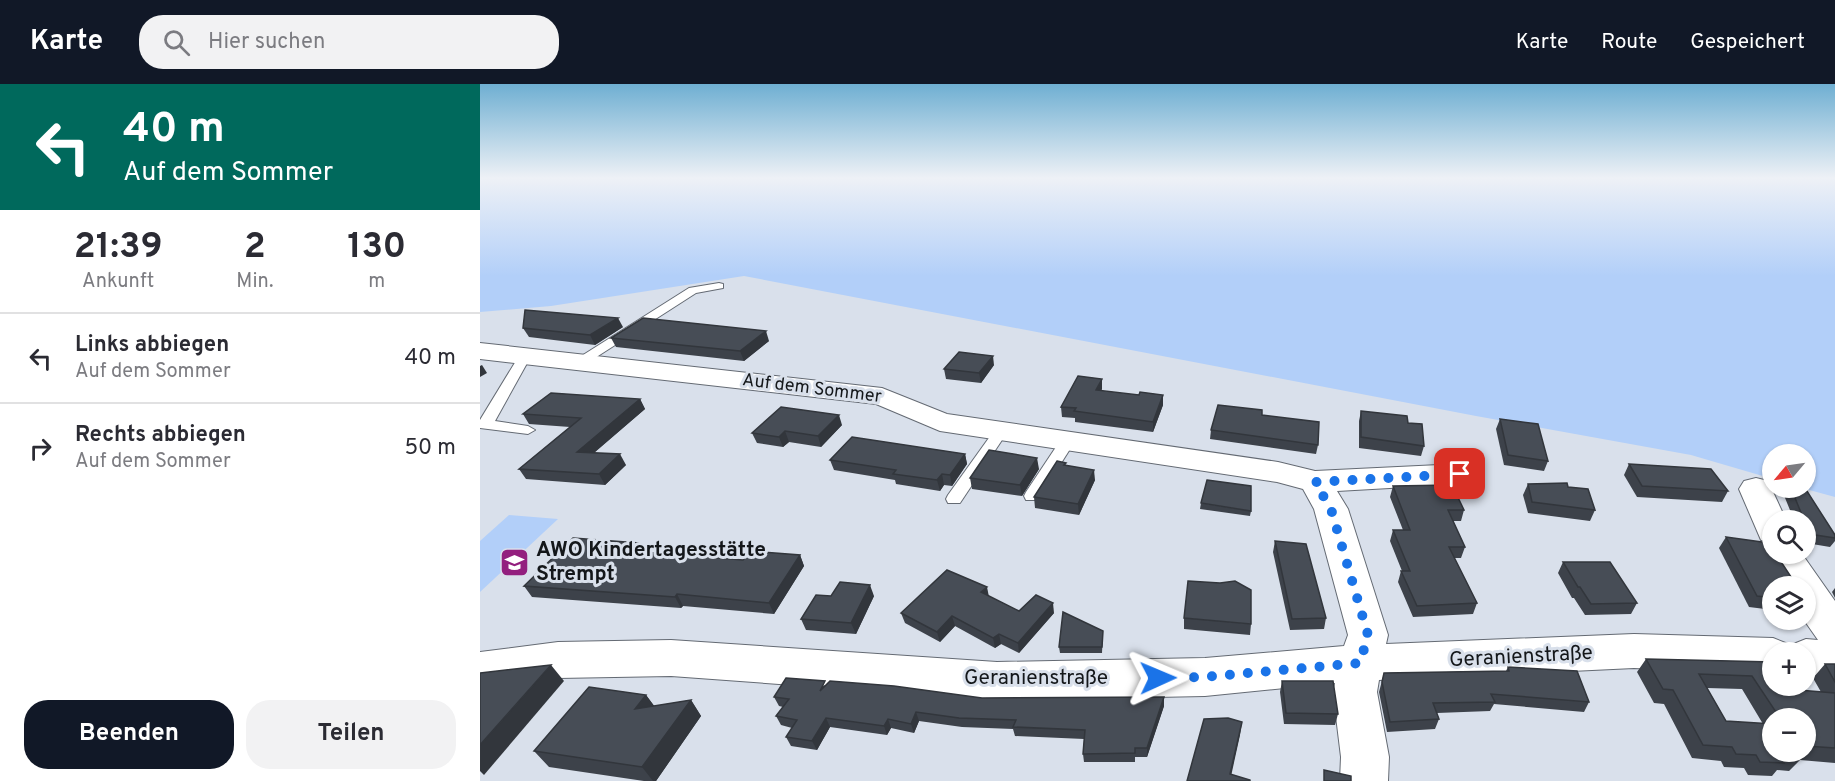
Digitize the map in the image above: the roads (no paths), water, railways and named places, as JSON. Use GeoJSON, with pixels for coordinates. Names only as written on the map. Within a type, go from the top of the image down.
{"type":"FeatureCollection","features":[{"type":"Feature","properties":{"kind":"street","name":"Auf dem Sommer"},"geometry":{"type":"LineString","coordinates":[[480,351],[882,396],[940,422],[1278,472],[1315,482],[1460,474]]}},
{"type":"Feature","properties":{"kind":"street"},"geometry":{"type":"LineString","coordinates":[[1315,482],[1331,509],[1368,635],[1355,692],[1365,757],[1364,781]]}},
{"type":"Feature","properties":{"kind":"street"},"geometry":{"type":"LineString","coordinates":[[1756,489],[1764,510]]}},
{"type":"Feature","properties":{"kind":"street"},"geometry":{"type":"LineString","coordinates":[[1816,605],[1835,632]]}},
{"type":"Feature","properties":{"kind":"street","name":"Geranienstraße"},"geometry":{"type":"LineString","coordinates":[[480,670],[558,660],[671,658],[997,681],[1204,677],[1360,663],[1634,651],[1762,656]]}},
{"type":"Feature","properties":{"kind":"street"},"geometry":{"type":"LineString","coordinates":[[1816,657],[1835,658]]}},
{"type":"Feature","properties":{"kind":"lane"},"geometry":{"type":"LineString","coordinates":[[579,362],[693,290],[719,286]]}},
{"type":"Feature","properties":{"kind":"lane"},"geometry":{"type":"LineString","coordinates":[[525,356],[483,425],[528,430]]}},
{"type":"Feature","properties":{"kind":"lane"},"geometry":{"type":"LineString","coordinates":[[954,499],[1000,431]]}},
{"type":"Feature","properties":{"kind":"lane"},"geometry":{"type":"LineString","coordinates":[[1032,496],[1067,441]]}},
{"type":"Feature","properties":{"kind":"place","name":"AWO Kindertagesstätte Strempt"},"geometry":{"type":"Point","coordinates":[515,562]}}]}
